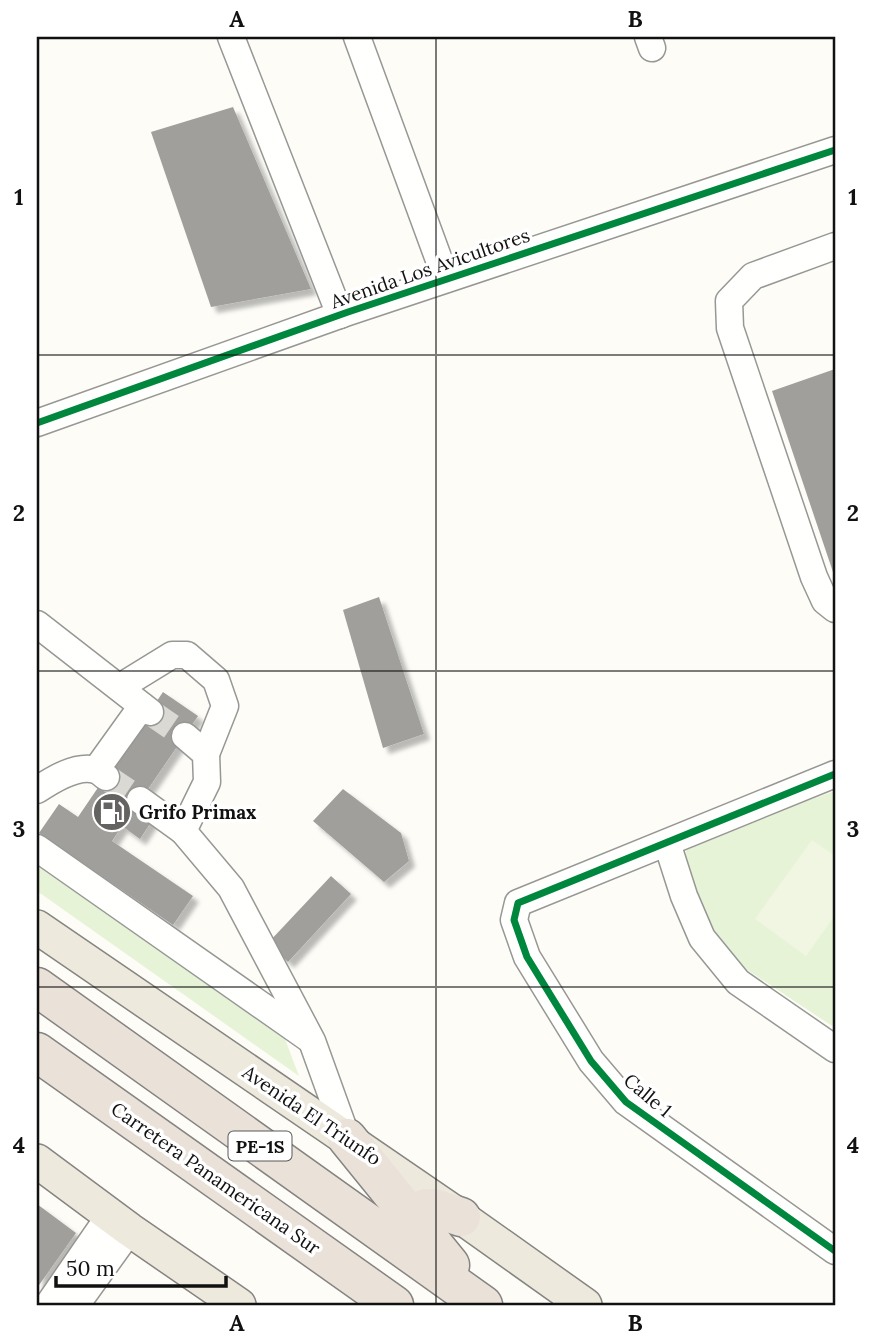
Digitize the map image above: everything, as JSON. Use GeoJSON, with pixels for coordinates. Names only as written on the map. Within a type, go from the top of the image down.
{"type":"FeatureCollection","features":[{"type":"Feature","properties":{"kind":"highway","name":"PE-1S"},"geometry":{"type":"LineString","coordinates":[[37,987],[483,1305]]}},
{"type":"Feature","properties":{"kind":"highway","name":"Carretera Panamericana Sur"},"geometry":{"type":"LineString","coordinates":[[37,1052],[394,1305]]}},
{"type":"Feature","properties":{"kind":"highway"},"geometry":{"type":"LineString","coordinates":[[347,1138],[483,1305]]}},
{"type":"Feature","properties":{"kind":"highway"},"geometry":{"type":"LineString","coordinates":[[418,1225],[419,1214],[426,1208],[461,1217]]}},
{"type":"Feature","properties":{"kind":"main road","name":"Avenida El Triunfo"},"geometry":{"type":"LineString","coordinates":[[37,928],[347,1138],[585,1305]]}},
{"type":"Feature","properties":{"kind":"main road"},"geometry":{"type":"LineString","coordinates":[[37,1161],[239,1305]]}},
{"type":"Feature","properties":{"kind":"street"},"geometry":{"type":"LineString","coordinates":[[231,37],[340,315]]}},
{"type":"Feature","properties":{"kind":"street"},"geometry":{"type":"LineString","coordinates":[[358,37],[446,279]]}},
{"type":"Feature","properties":{"kind":"street","name":"Avenida Los Avicultores"},"geometry":{"type":"LineString","coordinates":[[37,423],[340,315],[835,150]]}},
{"type":"Feature","properties":{"kind":"street"},"geometry":{"type":"LineString","coordinates":[[835,246],[752,275],[729,301],[730,328],[814,577],[825,601],[835,609]]}},
{"type":"Feature","properties":{"kind":"street"},"geometry":{"type":"LineString","coordinates":[[37,624],[146,709],[101,774],[76,770],[37,790]]}},
{"type":"Feature","properties":{"kind":"street"},"geometry":{"type":"LineString","coordinates":[[120,687],[172,655],[187,655],[216,680],[225,706],[206,754],[207,782],[183,831]]}},
{"type":"Feature","properties":{"kind":"street"},"geometry":{"type":"LineString","coordinates":[[185,736],[206,754]]}},
{"type":"Feature","properties":{"kind":"street"},"geometry":{"type":"LineString","coordinates":[[835,774],[667,843],[684,896],[702,938],[738,982],[835,1049]]}},
{"type":"Feature","properties":{"kind":"street"},"geometry":{"type":"LineString","coordinates":[[140,800],[183,831],[231,888],[312,1041],[347,1138]]}},
{"type":"Feature","properties":{"kind":"street","name":"Calle 1"},"geometry":{"type":"LineString","coordinates":[[667,843],[518,903],[514,920],[527,957],[591,1061],[626,1102],[835,1251]]}},
{"type":"Feature","properties":{"kind":"street"},"geometry":{"type":"LineString","coordinates":[[37,848],[312,1041]]}},
{"type":"Feature","properties":{"kind":"street"},"geometry":{"type":"LineString","coordinates":[[48,1305],[120,1222]]}},
{"type":"Feature","properties":{"kind":"street"},"geometry":{"type":"LineString","coordinates":[[76,1305],[120,1222]]}},
{"type":"Feature","properties":{"kind":"green space"},"geometry":{"type":"Polygon","coordinates":[[[835,791],[835,1021],[832,1026],[746,969],[712,931],[690,894],[685,844],[835,791]]]}},
{"type":"Feature","properties":{"kind":"green space"},"geometry":{"type":"Polygon","coordinates":[[[812,840],[835,856],[835,915],[806,956],[755,919],[812,840]]]}},
{"type":"Feature","properties":{"kind":"green space"},"geometry":{"type":"Polygon","coordinates":[[[37,865],[285,1039],[299,1076],[37,891],[37,865]]]}},
{"type":"Feature","properties":{"kind":"building"},"geometry":{"type":"Polygon","coordinates":[[[233,107],[311,289],[211,307],[151,132],[233,107]]]}},
{"type":"Feature","properties":{"kind":"building"},"geometry":{"type":"Polygon","coordinates":[[[835,369],[835,578],[772,391],[835,369]]]}},
{"type":"Feature","properties":{"kind":"building"},"geometry":{"type":"Polygon","coordinates":[[[379,597],[424,734],[383,748],[343,610],[379,597]]]}},
{"type":"Feature","properties":{"kind":"building","name":"Grifo Primax"},"geometry":{"type":"Polygon","coordinates":[[[163,692],[198,716],[135,808],[153,819],[140,839],[122,826],[112,841],[193,896],[173,925],[39,833],[59,804],[78,817],[163,692]]]}},
{"type":"Feature","properties":{"kind":"building"},"geometry":{"type":"Polygon","coordinates":[[[343,789],[401,833],[409,861],[384,882],[313,821],[343,789]]]}},
{"type":"Feature","properties":{"kind":"building"},"geometry":{"type":"Polygon","coordinates":[[[331,876],[351,894],[288,962],[268,943],[331,876]]]}},
{"type":"Feature","properties":{"kind":"building"},"geometry":{"type":"Polygon","coordinates":[[[37,1204],[76,1233],[37,1288],[37,1204]]]}},
{"type":"Feature","properties":{"kind":"tunnel"},"geometry":{"type":"LineString","coordinates":[[150,712],[185,736]]}},
{"type":"Feature","properties":{"kind":"tunnel"},"geometry":{"type":"LineString","coordinates":[[106,777],[140,800]]}},
{"type":"Feature","properties":{"kind":"cycle path"},"geometry":{"type":"LineString","coordinates":[[37,423],[348,312],[835,150]]}},
{"type":"Feature","properties":{"kind":"cycle path"},"geometry":{"type":"LineString","coordinates":[[835,774],[518,903],[514,920],[527,957],[591,1061],[626,1102],[835,1251]]}},
{"type":"Feature","properties":{"kind":"place","name":"Grifo Primax"},"geometry":{"type":"Point","coordinates":[112,812]}}]}
